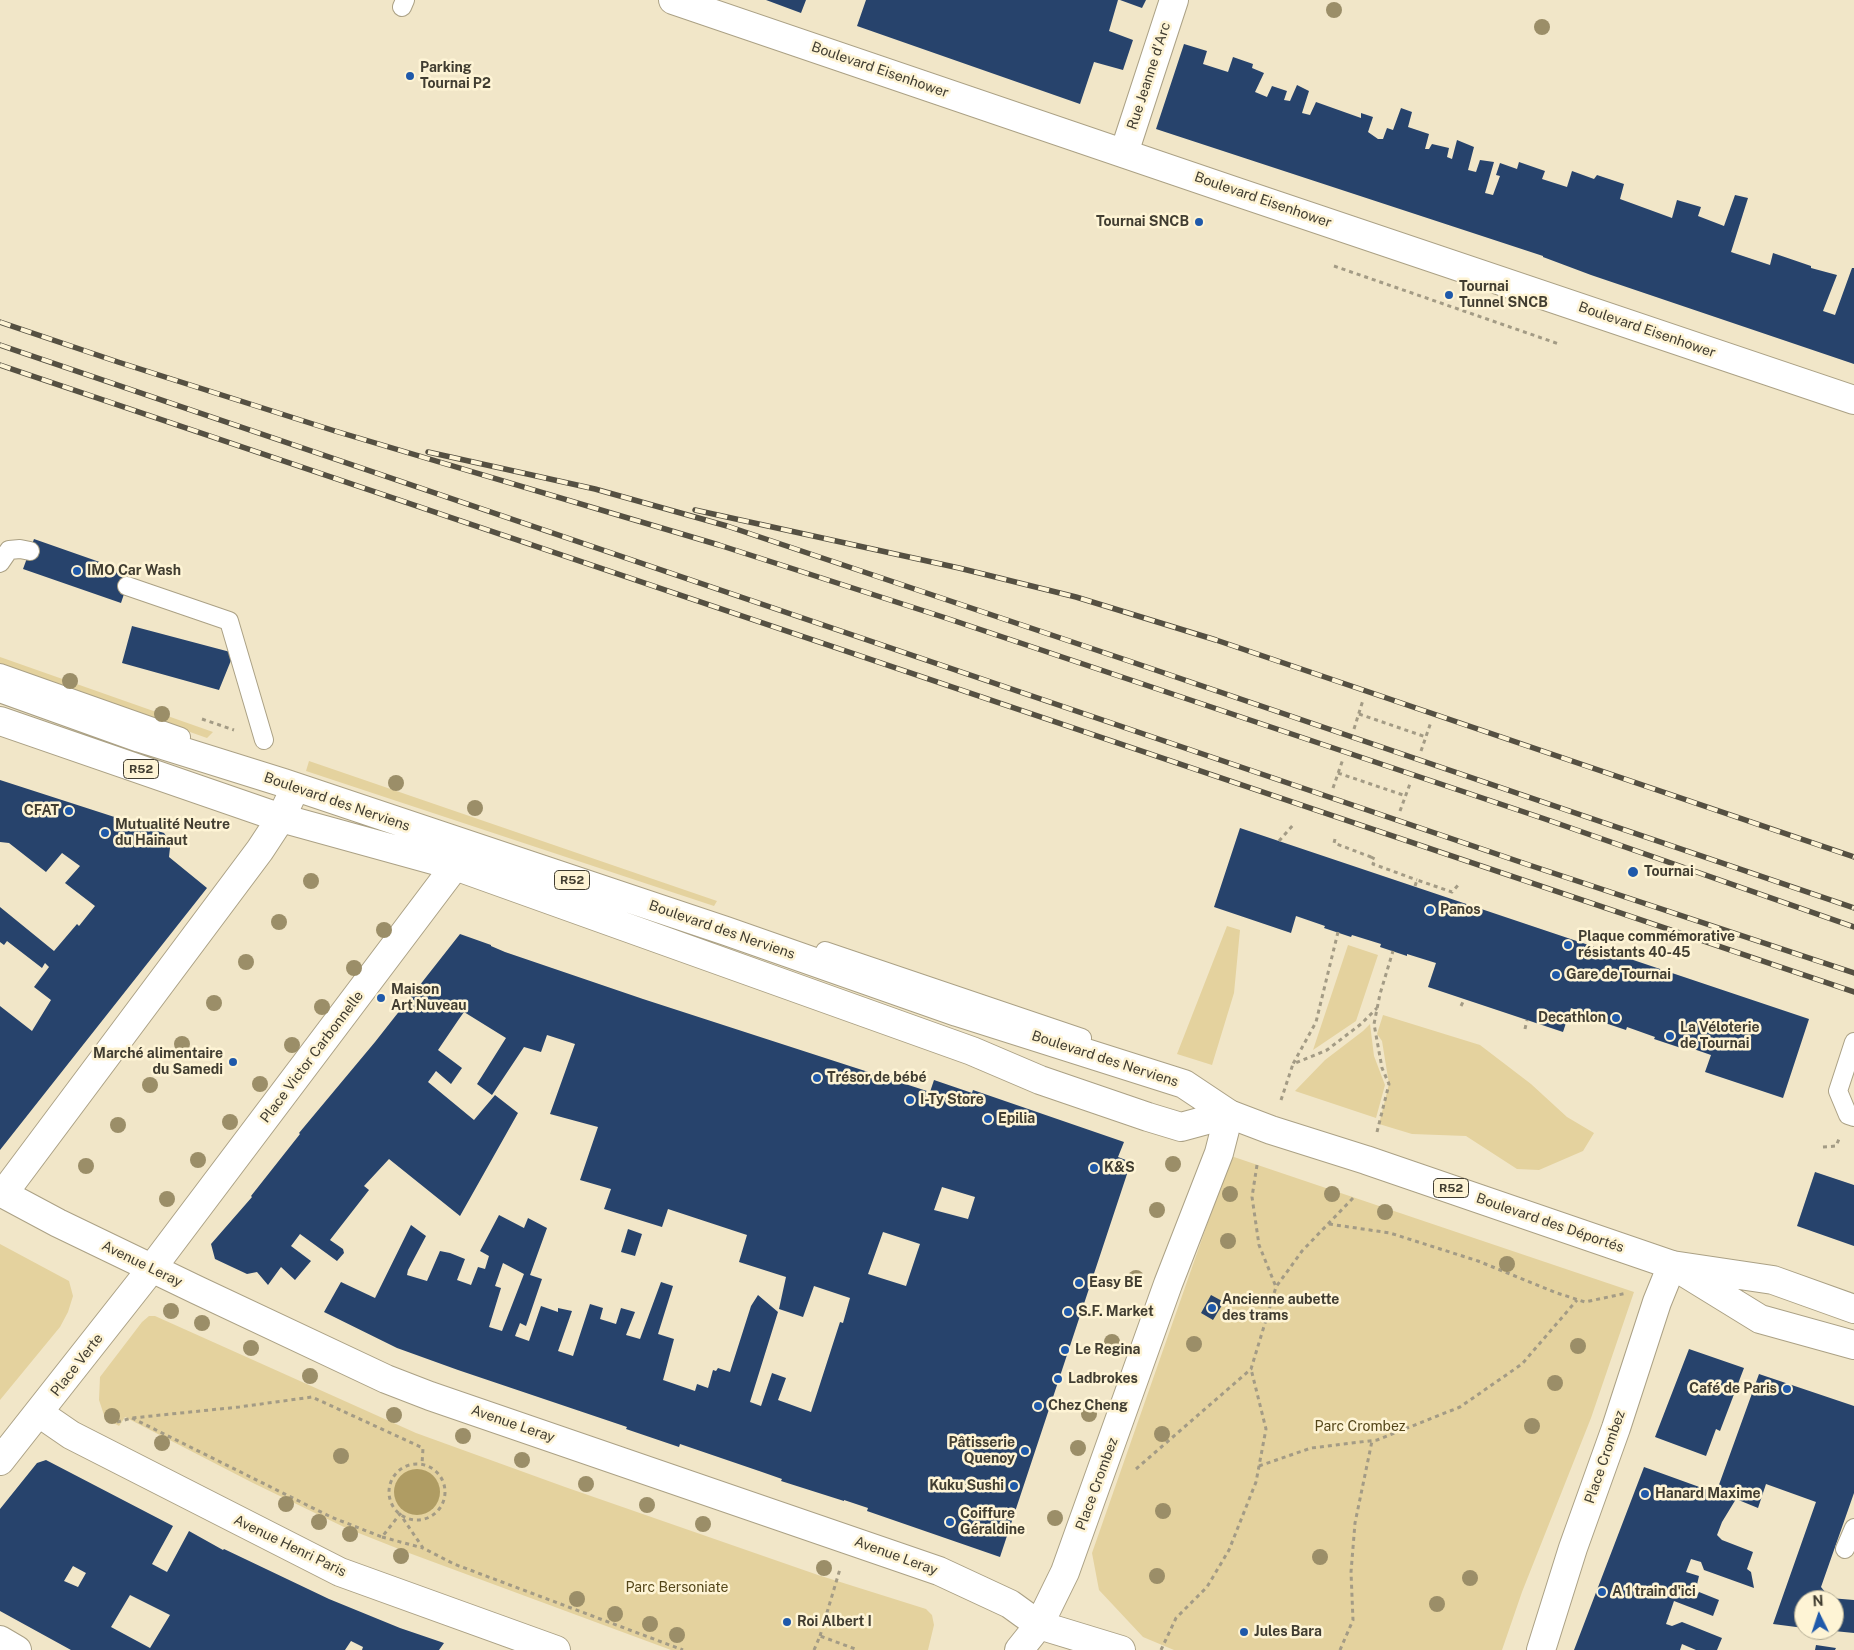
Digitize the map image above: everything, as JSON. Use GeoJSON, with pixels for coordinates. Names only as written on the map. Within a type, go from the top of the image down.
{"type":"FeatureCollection","features":[{"type":"Feature","properties":{"kind":"street","name":"Boulevard Eisenhower"},"geometry":{"type":"LineString","coordinates":[[673,0],[1854,400]]}},
{"type":"Feature","properties":{"kind":"street","name":"Rue Jeanne d'Arc"},"geometry":{"type":"LineString","coordinates":[[1124,153],[1174,0]]}},
{"type":"Feature","properties":{"kind":"street","name":"Boulevard des Nerviens"},"geometry":{"type":"LineString","coordinates":[[0,688],[140,738],[295,788],[465,857],[972,1052],[1040,1080],[1181,1127],[1229,1114]]}},
{"type":"Feature","properties":{"kind":"street","name":"Boulevard des Nerviens"},"geometry":{"type":"LineString","coordinates":[[0,721],[281,818],[465,857],[726,931],[957,1012],[1184,1084],[1229,1114]]}},
{"type":"Feature","properties":{"kind":"street"},"geometry":{"type":"LineString","coordinates":[[2,1193],[260,850],[281,818],[295,788]]}},
{"type":"Feature","properties":{"kind":"street","name":"Place Victor Carbonnelle"},"geometry":{"type":"LineString","coordinates":[[152,1268],[465,857]]}},
{"type":"Feature","properties":{"kind":"street","name":"Boulevard des Déportés"},"geometry":{"type":"LineString","coordinates":[[1229,1114],[1271,1130],[1366,1160],[1672,1265],[1773,1280],[1854,1309]]}},
{"type":"Feature","properties":{"kind":"street","name":"Place Crombez"},"geometry":{"type":"LineString","coordinates":[[1019,1650],[1039,1625],[1065,1572],[1168,1284],[1219,1153],[1229,1114]]}},
{"type":"Feature","properties":{"kind":"street","name":"Avenue Leray"},"geometry":{"type":"LineString","coordinates":[[2,1193],[58,1223],[352,1364],[397,1383],[939,1571],[1010,1604],[1039,1625]]}},
{"type":"Feature","properties":{"kind":"street","name":"Boulevard des Déportés"},"geometry":{"type":"LineString","coordinates":[[1672,1265],[1760,1319],[1854,1345]]}},
{"type":"Feature","properties":{"kind":"street","name":"Place Crombez"},"geometry":{"type":"LineString","coordinates":[[1541,1650],[1573,1548],[1616,1428],[1657,1302],[1672,1265]]}},
{"type":"Feature","properties":{"kind":"street","name":"Place Verte"},"geometry":{"type":"LineString","coordinates":[[0,1461],[152,1268]]}},
{"type":"Feature","properties":{"kind":"street","name":"Avenue Henri Paris"},"geometry":{"type":"LineString","coordinates":[[39,1413],[71,1436],[340,1572],[556,1650]]}},
{"type":"Feature","properties":{"kind":"street"},"geometry":{"type":"LineString","coordinates":[[1039,1625],[1121,1650]]}},
{"type":"Feature","properties":{"kind":"street"},"geometry":{"type":"LineString","coordinates":[[0,1640],[17,1650]]}},
{"type":"Feature","properties":{"kind":"lane"},"geometry":{"type":"LineString","coordinates":[[0,563],[10,550],[30,551]]}},
{"type":"Feature","properties":{"kind":"lane"},"geometry":{"type":"LineString","coordinates":[[126,586],[229,620],[264,740]]}},
{"type":"Feature","properties":{"kind":"lane"},"geometry":{"type":"LineString","coordinates":[[0,673],[184,739],[1136,1055],[1145,1072]]}},
{"type":"Feature","properties":{"kind":"lane"},"geometry":{"type":"LineString","coordinates":[[1854,1042],[1838,1091],[1848,1115],[1854,1117]]}},
{"type":"Feature","properties":{"kind":"lane"},"geometry":{"type":"LineString","coordinates":[[1845,1549],[1854,1528]]}},
{"type":"Feature","properties":{"kind":"path"},"geometry":{"type":"LineString","coordinates":[[1334,266],[1559,344]]}},
{"type":"Feature","properties":{"kind":"path"},"geometry":{"type":"LineString","coordinates":[[1354,729],[1364,700]]}},
{"type":"Feature","properties":{"kind":"path"},"geometry":{"type":"LineString","coordinates":[[1359,714],[1426,737]]}},
{"type":"Feature","properties":{"kind":"path"},"geometry":{"type":"LineString","coordinates":[[1421,751],[1431,722]]}},
{"type":"Feature","properties":{"kind":"path"},"geometry":{"type":"LineString","coordinates":[[1333,788],[1343,759]]}},
{"type":"Feature","properties":{"kind":"path"},"geometry":{"type":"LineString","coordinates":[[1338,773],[1406,796]]}},
{"type":"Feature","properties":{"kind":"path"},"geometry":{"type":"LineString","coordinates":[[1400,811],[1411,781]]}},
{"type":"Feature","properties":{"kind":"path"},"geometry":{"type":"LineString","coordinates":[[1279,841],[1293,825]]}},
{"type":"Feature","properties":{"kind":"path"},"geometry":{"type":"LineString","coordinates":[[1335,839],[1334,843],[1375,859],[1373,864],[1452,892],[1460,883]]}},
{"type":"Feature","properties":{"kind":"path"},"geometry":{"type":"LineString","coordinates":[[1371,857],[1372,852]]}},
{"type":"Feature","properties":{"kind":"path"},"geometry":{"type":"LineString","coordinates":[[1415,886],[1418,880]]}},
{"type":"Feature","properties":{"kind":"path"},"geometry":{"type":"LineString","coordinates":[[1271,1130],[1293,1064],[1316,1022],[1338,932]]}},
{"type":"Feature","properties":{"kind":"path"},"geometry":{"type":"LineString","coordinates":[[1366,1160],[1377,1132],[1389,1084],[1382,1068],[1374,1024],[1380,994],[1393,951]]}},
{"type":"Feature","properties":{"kind":"path"},"geometry":{"type":"LineString","coordinates":[[1461,1006],[1464,1000]]}},
{"type":"Feature","properties":{"kind":"path"},"geometry":{"type":"LineString","coordinates":[[1293,1064],[1327,1050],[1361,1024],[1377,1008]]}},
{"type":"Feature","properties":{"kind":"path"},"geometry":{"type":"LineString","coordinates":[[1525,1029],[1527,1020]]}},
{"type":"Feature","properties":{"kind":"path"},"geometry":{"type":"LineString","coordinates":[[1257,1165],[1252,1197],[1259,1245],[1276,1287]]}},
{"type":"Feature","properties":{"kind":"path"},"geometry":{"type":"LineString","coordinates":[[1161,1650],[1176,1618],[1206,1587],[1230,1550],[1256,1482],[1266,1430],[1251,1369],[1276,1287],[1302,1252],[1354,1197]]}},
{"type":"Feature","properties":{"kind":"path"},"geometry":{"type":"LineString","coordinates":[[1329,1224],[1390,1233],[1478,1261],[1576,1300],[1585,1302],[1634,1292]]}},
{"type":"Feature","properties":{"kind":"path"},"geometry":{"type":"LineString","coordinates":[[1259,1466],[1311,1448],[1372,1441],[1460,1407],[1522,1364],[1576,1300]]}},
{"type":"Feature","properties":{"kind":"path"},"geometry":{"type":"LineString","coordinates":[[1135,1470],[1251,1369]]}},
{"type":"Feature","properties":{"kind":"path"},"geometry":{"type":"LineString","coordinates":[[93,1446],[115,1423],[132,1418],[312,1397],[423,1448],[422,1464]]}},
{"type":"Feature","properties":{"kind":"path"},"geometry":{"type":"LineString","coordinates":[[132,1418],[331,1517],[382,1537],[422,1548],[454,1564],[683,1650]]}},
{"type":"Feature","properties":{"kind":"path"},"geometry":{"type":"LineString","coordinates":[[1340,1650],[1353,1620],[1351,1572],[1355,1523],[1372,1441]]}},
{"type":"Feature","properties":{"kind":"path"},"geometry":{"type":"LineString","coordinates":[[412,1464],[422,1464],[431,1467],[438,1473],[446,1490],[445,1499],[435,1515],[427,1519],[408,1519],[393,1508],[388,1490],[396,1473],[403,1467],[412,1464]]}},
{"type":"Feature","properties":{"kind":"path"},"geometry":{"type":"LineString","coordinates":[[382,1537],[400,1514]]}},
{"type":"Feature","properties":{"kind":"path"},"geometry":{"type":"LineString","coordinates":[[400,1514],[422,1548]]}},
{"type":"Feature","properties":{"kind":"path"},"geometry":{"type":"LineString","coordinates":[[814,1650],[850,1539]]}},
{"type":"Feature","properties":{"kind":"path"},"geometry":{"type":"LineString","coordinates":[[820,1636],[858,1650]]}},
{"type":"Feature","properties":{"kind":"green space"},"geometry":{"type":"Polygon","coordinates":[[[0,657],[213,732],[207,738],[0,665],[0,657]]]}},
{"type":"Feature","properties":{"kind":"green space"},"geometry":{"type":"Polygon","coordinates":[[[309,761],[717,901],[714,906],[306,771],[309,761]]]}},
{"type":"Feature","properties":{"kind":"green space"},"geometry":{"type":"Polygon","coordinates":[[[1227,926],[1240,930],[1234,993],[1212,1065],[1177,1054],[1227,926]]]}},
{"type":"Feature","properties":{"kind":"green space"},"geometry":{"type":"Polygon","coordinates":[[[1348,945],[1378,955],[1356,1021],[1313,1050],[1348,945]]]}},
{"type":"Feature","properties":{"kind":"green space"},"geometry":{"type":"Polygon","coordinates":[[[1383,1015],[1480,1045],[1531,1084],[1567,1117],[1594,1133],[1583,1151],[1539,1170],[1517,1169],[1466,1136],[1412,1134],[1379,1124],[1389,1084],[1382,1041],[1377,1034],[1383,1015]]]}},
{"type":"Feature","properties":{"kind":"green space"},"geometry":{"type":"Polygon","coordinates":[[[1370,1024],[1374,1056],[1385,1085],[1376,1118],[1295,1091],[1325,1060],[1370,1024]]]}},
{"type":"Feature","properties":{"kind":"green space","name":"Parc Crombez"},"geometry":{"type":"Polygon","coordinates":[[[1231,1156],[1634,1292],[1591,1418],[1522,1592],[1502,1650],[1174,1650],[1143,1637],[1099,1590],[1092,1553],[1231,1156]]]}},
{"type":"Feature","properties":{"kind":"green space"},"geometry":{"type":"Polygon","coordinates":[[[0,1244],[69,1281],[73,1296],[68,1312],[60,1327],[0,1400],[0,1244]]]}},
{"type":"Feature","properties":{"kind":"green space","name":"Parc Bersoniate"},"geometry":{"type":"Polygon","coordinates":[[[149,1316],[155,1316],[416,1433],[818,1575],[926,1609],[932,1615],[934,1625],[928,1650],[671,1650],[346,1528],[253,1483],[125,1417],[119,1426],[105,1418],[99,1400],[100,1377],[142,1322],[149,1316]]]}},
{"type":"Feature","properties":{"kind":"shaded area"},"geometry":{"type":"Polygon","coordinates":[[[422,1469],[434,1475],[439,1483],[439,1501],[434,1509],[426,1514],[412,1515],[400,1509],[395,1501],[394,1487],[400,1475],[408,1470],[422,1469]]]}},
{"type":"Feature","properties":{"kind":"building"},"geometry":{"type":"Polygon","coordinates":[[[766,0],[806,0],[801,13],[766,0]]]}},
{"type":"Feature","properties":{"kind":"building"},"geometry":{"type":"Polygon","coordinates":[[[866,0],[1118,0],[1109,31],[1133,40],[1123,70],[1094,62],[1080,104],[857,26],[866,0]]]}},
{"type":"Feature","properties":{"kind":"building"},"geometry":{"type":"Polygon","coordinates":[[[1120,0],[1146,0],[1142,8],[1120,0]]]}},
{"type":"Feature","properties":{"kind":"building"},"geometry":{"type":"Polygon","coordinates":[[[1184,44],[1207,51],[1203,64],[1228,72],[1233,57],[1253,64],[1252,68],[1264,73],[1255,92],[1267,97],[1272,86],[1287,91],[1284,100],[1290,101],[1297,85],[1309,91],[1302,113],[1310,115],[1316,102],[1361,118],[1361,113],[1373,117],[1368,132],[1378,139],[1383,139],[1387,128],[1393,130],[1401,108],[1412,112],[1408,127],[1429,134],[1425,149],[1429,149],[1432,144],[1449,148],[1447,157],[1452,159],[1457,140],[1474,147],[1468,170],[1476,172],[1480,160],[1494,162],[1485,193],[1493,195],[1500,176],[1496,175],[1500,163],[1517,169],[1519,162],[1545,171],[1542,179],[1567,187],[1572,171],[1594,179],[1597,175],[1624,184],[1620,199],[1672,218],[1677,200],[1701,207],[1698,216],[1724,226],[1735,195],[1748,198],[1731,252],[1770,265],[1773,253],[1811,266],[1811,268],[1837,275],[1823,311],[1835,315],[1852,268],[1854,268],[1854,364],[1591,275],[1543,256],[1156,129],[1184,44]]]}},
{"type":"Feature","properties":{"kind":"building","name":"IMO Car Wash"},"geometry":{"type":"Polygon","coordinates":[[[34,539],[131,573],[121,603],[23,569],[34,539]]]}},
{"type":"Feature","properties":{"kind":"building"},"geometry":{"type":"Polygon","coordinates":[[[132,626],[234,653],[219,690],[122,663],[132,626]]]}},
{"type":"Feature","properties":{"kind":"building"},"geometry":{"type":"Polygon","coordinates":[[[0,780],[164,833],[170,848],[169,857],[207,888],[0,1150],[0,1006],[32,1031],[51,1000],[34,987],[49,967],[45,963],[42,968],[7,941],[4,945],[0,942],[0,907],[54,951],[77,924],[79,926],[95,906],[65,883],[80,866],[62,853],[46,872],[9,843],[0,842],[0,780]]]}},
{"type":"Feature","properties":{"kind":"building","name":"Gare de Tournai"},"geometry":{"type":"Polygon","coordinates":[[[1240,828],[1809,1019],[1783,1098],[1705,1072],[1711,1055],[1682,1045],[1681,1048],[1627,1027],[1626,1030],[1599,1021],[1600,1018],[1571,1008],[1563,1032],[1428,987],[1436,963],[1380,947],[1381,944],[1352,935],[1351,937],[1296,916],[1291,933],[1214,907],[1240,828]]]}},
{"type":"Feature","properties":{"kind":"building"},"geometry":{"type":"Polygon","coordinates":[[[460,934],[505,952],[643,999],[930,1092],[934,1080],[972,1093],[973,1090],[1124,1142],[1118,1157],[1131,1162],[1000,1557],[867,1511],[868,1508],[781,1481],[782,1479],[680,1444],[679,1447],[626,1429],[627,1427],[397,1348],[324,1312],[341,1282],[375,1298],[411,1225],[426,1236],[407,1275],[427,1281],[440,1251],[465,1259],[457,1280],[471,1285],[478,1267],[485,1269],[489,1256],[480,1251],[499,1215],[524,1228],[528,1218],[547,1228],[530,1275],[542,1279],[526,1326],[520,1323],[515,1336],[529,1341],[541,1306],[558,1312],[558,1308],[572,1311],[558,1351],[573,1356],[590,1304],[603,1308],[600,1319],[616,1324],[621,1308],[635,1312],[626,1335],[640,1339],[661,1282],[673,1286],[658,1334],[674,1339],[663,1380],[695,1391],[697,1384],[708,1388],[713,1370],[716,1371],[718,1368],[730,1372],[751,1306],[758,1295],[778,1312],[750,1402],[761,1406],[772,1373],[786,1378],[778,1400],[811,1412],[840,1322],[843,1323],[850,1298],[814,1286],[803,1317],[779,1309],[786,1277],[739,1262],[747,1235],[668,1209],[662,1227],[604,1209],[611,1189],[580,1180],[598,1127],[550,1114],[575,1044],[547,1035],[541,1052],[524,1047],[492,1095],[477,1084],[506,1038],[464,1012],[438,1050],[462,1068],[451,1084],[436,1071],[428,1082],[474,1120],[495,1095],[518,1113],[460,1216],[389,1159],[364,1186],[369,1190],[330,1240],[343,1249],[344,1253],[337,1261],[300,1234],[291,1246],[311,1261],[295,1280],[281,1267],[268,1285],[257,1272],[247,1274],[215,1259],[211,1244],[252,1197],[299,1133],[375,1042],[460,934]],[[942,1187],[934,1210],[968,1219],[975,1197],[942,1187]],[[883,1232],[868,1274],[906,1286],[920,1244],[883,1232]],[[503,1263],[495,1286],[501,1288],[489,1327],[502,1331],[524,1274],[503,1263]]]}},
{"type":"Feature","properties":{"kind":"building"},"geometry":{"type":"Polygon","coordinates":[[[1815,1172],[1854,1185],[1854,1246],[1797,1226],[1815,1172]]]}},
{"type":"Feature","properties":{"kind":"building"},"geometry":{"type":"Polygon","coordinates":[[[628,1229],[642,1234],[635,1256],[621,1252],[628,1229]]]}},
{"type":"Feature","properties":{"kind":"building","name":"Ancienne aubette des trams"},"geometry":{"type":"Polygon","coordinates":[[[1211,1295],[1224,1302],[1213,1320],[1201,1313],[1211,1295]]]}},
{"type":"Feature","properties":{"kind":"building"},"geometry":{"type":"Polygon","coordinates":[[[1689,1349],[1744,1368],[1720,1431],[1716,1429],[1706,1456],[1655,1437],[1689,1349]]]}},
{"type":"Feature","properties":{"kind":"building"},"geometry":{"type":"Polygon","coordinates":[[[1759,1374],[1854,1406],[1854,1493],[1821,1587],[1823,1590],[1794,1590],[1794,1627],[1773,1624],[1816,1502],[1766,1484],[1758,1508],[1736,1499],[1722,1522],[1717,1535],[1722,1540],[1753,1552],[1747,1569],[1751,1572],[1754,1588],[1704,1570],[1701,1562],[1691,1559],[1686,1572],[1699,1576],[1695,1593],[1697,1596],[1699,1592],[1719,1600],[1713,1616],[1674,1601],[1666,1624],[1672,1626],[1682,1622],[1722,1638],[1717,1650],[1696,1650],[1682,1644],[1680,1650],[1574,1650],[1644,1467],[1716,1493],[1759,1374]]]}},
{"type":"Feature","properties":{"kind":"building"},"geometry":{"type":"Polygon","coordinates":[[[46,1460],[173,1526],[152,1564],[167,1572],[189,1531],[223,1550],[329,1599],[400,1628],[444,1643],[439,1650],[362,1650],[363,1647],[351,1641],[345,1650],[71,1650],[0,1611],[0,1509],[37,1463],[46,1460]],[[73,1566],[64,1581],[78,1587],[86,1573],[73,1566]],[[130,1595],[111,1627],[150,1648],[170,1615],[130,1595]]]}},
{"type":"Feature","properties":{"kind":"building"},"geometry":{"type":"Polygon","coordinates":[[[1844,1599],[1854,1600],[1854,1633],[1844,1632],[1844,1599]]]}},
{"type":"Feature","properties":{"kind":"building"},"geometry":{"type":"Polygon","coordinates":[[[1816,1645],[1836,1648],[1835,1650],[1815,1650],[1816,1645]]]}},
{"type":"Feature","properties":{"kind":"railway"},"geometry":{"type":"LineString","coordinates":[[0,322],[118,362],[335,431],[719,545],[946,618],[1545,819],[1854,927]]}},
{"type":"Feature","properties":{"kind":"railway"},"geometry":{"type":"LineString","coordinates":[[0,345],[1529,865],[1854,973]]}},
{"type":"Feature","properties":{"kind":"railway"},"geometry":{"type":"LineString","coordinates":[[0,365],[1854,992]]}},
{"type":"Feature","properties":{"kind":"railway"},"geometry":{"type":"LineString","coordinates":[[428,452],[595,489],[727,526],[1854,908]]}},
{"type":"Feature","properties":{"kind":"railway"},"geometry":{"type":"LineString","coordinates":[[695,510],[959,568],[1076,597],[1216,640],[1854,857]]}},
{"type":"Feature","properties":{"kind":"place","name":"Parking Tournai P2"},"geometry":{"type":"Point","coordinates":[410,76]}},
{"type":"Feature","properties":{"kind":"place","name":"Tournai SNCB"},"geometry":{"type":"Point","coordinates":[1199,222]}},
{"type":"Feature","properties":{"kind":"place","name":"Tournai Tunnel SNCB"},"geometry":{"type":"Point","coordinates":[1449,295]}},
{"type":"Feature","properties":{"kind":"place","name":"IMO Car Wash"},"geometry":{"type":"Point","coordinates":[77,571]}},
{"type":"Feature","properties":{"kind":"place","name":"CFAT"},"geometry":{"type":"Point","coordinates":[69,811]}},
{"type":"Feature","properties":{"kind":"place","name":"Mutualité Neutre du Hainaut"},"geometry":{"type":"Point","coordinates":[105,833]}},
{"type":"Feature","properties":{"kind":"place","name":"Tournai"},"geometry":{"type":"Point","coordinates":[1633,872]}},
{"type":"Feature","properties":{"kind":"place","name":"Panos"},"geometry":{"type":"Point","coordinates":[1430,910]}},
{"type":"Feature","properties":{"kind":"place","name":"Plaque commémorative résistants 40-45"},"geometry":{"type":"Point","coordinates":[1568,945]}},
{"type":"Feature","properties":{"kind":"place","name":"Gare de Tournai"},"geometry":{"type":"Point","coordinates":[1556,975]}},
{"type":"Feature","properties":{"kind":"place","name":"Maison Art Nuveau"},"geometry":{"type":"Point","coordinates":[381,998]}},
{"type":"Feature","properties":{"kind":"place","name":"Decathlon"},"geometry":{"type":"Point","coordinates":[1616,1018]}},
{"type":"Feature","properties":{"kind":"place","name":"La Véloterie de Tournai"},"geometry":{"type":"Point","coordinates":[1670,1036]}},
{"type":"Feature","properties":{"kind":"place","name":"Marché alimentaire du Samedi"},"geometry":{"type":"Point","coordinates":[233,1062]}},
{"type":"Feature","properties":{"kind":"place","name":"Trésor de bébé"},"geometry":{"type":"Point","coordinates":[817,1078]}},
{"type":"Feature","properties":{"kind":"place","name":"I-Ty Store"},"geometry":{"type":"Point","coordinates":[910,1100]}},
{"type":"Feature","properties":{"kind":"place","name":"Epilia"},"geometry":{"type":"Point","coordinates":[988,1119]}},
{"type":"Feature","properties":{"kind":"place","name":"K&S"},"geometry":{"type":"Point","coordinates":[1094,1168]}},
{"type":"Feature","properties":{"kind":"place","name":"Easy BE"},"geometry":{"type":"Point","coordinates":[1079,1283]}},
{"type":"Feature","properties":{"kind":"place","name":"Ancienne aubette des trams"},"geometry":{"type":"Point","coordinates":[1212,1308]}},
{"type":"Feature","properties":{"kind":"place","name":"S.F. Market"},"geometry":{"type":"Point","coordinates":[1068,1312]}},
{"type":"Feature","properties":{"kind":"place","name":"Le Regina"},"geometry":{"type":"Point","coordinates":[1065,1350]}},
{"type":"Feature","properties":{"kind":"place","name":"Ladbrokes"},"geometry":{"type":"Point","coordinates":[1058,1379]}},
{"type":"Feature","properties":{"kind":"place","name":"Café de Paris"},"geometry":{"type":"Point","coordinates":[1787,1389]}},
{"type":"Feature","properties":{"kind":"place","name":"Chez Cheng"},"geometry":{"type":"Point","coordinates":[1038,1406]}},
{"type":"Feature","properties":{"kind":"place","name":"Pâtisserie Quenoy"},"geometry":{"type":"Point","coordinates":[1025,1451]}},
{"type":"Feature","properties":{"kind":"place","name":"Kuku Sushi"},"geometry":{"type":"Point","coordinates":[1014,1486]}},
{"type":"Feature","properties":{"kind":"place","name":"Hanard Maxime"},"geometry":{"type":"Point","coordinates":[1645,1494]}},
{"type":"Feature","properties":{"kind":"place","name":"Coiffure Géraldine"},"geometry":{"type":"Point","coordinates":[950,1522]}},
{"type":"Feature","properties":{"kind":"place","name":"A 1 train d'ici"},"geometry":{"type":"Point","coordinates":[1602,1592]}},
{"type":"Feature","properties":{"kind":"place","name":"Roi Albert I"},"geometry":{"type":"Point","coordinates":[787,1622]}},
{"type":"Feature","properties":{"kind":"place","name":"Jules Bara"},"geometry":{"type":"Point","coordinates":[1244,1632]}}]}
